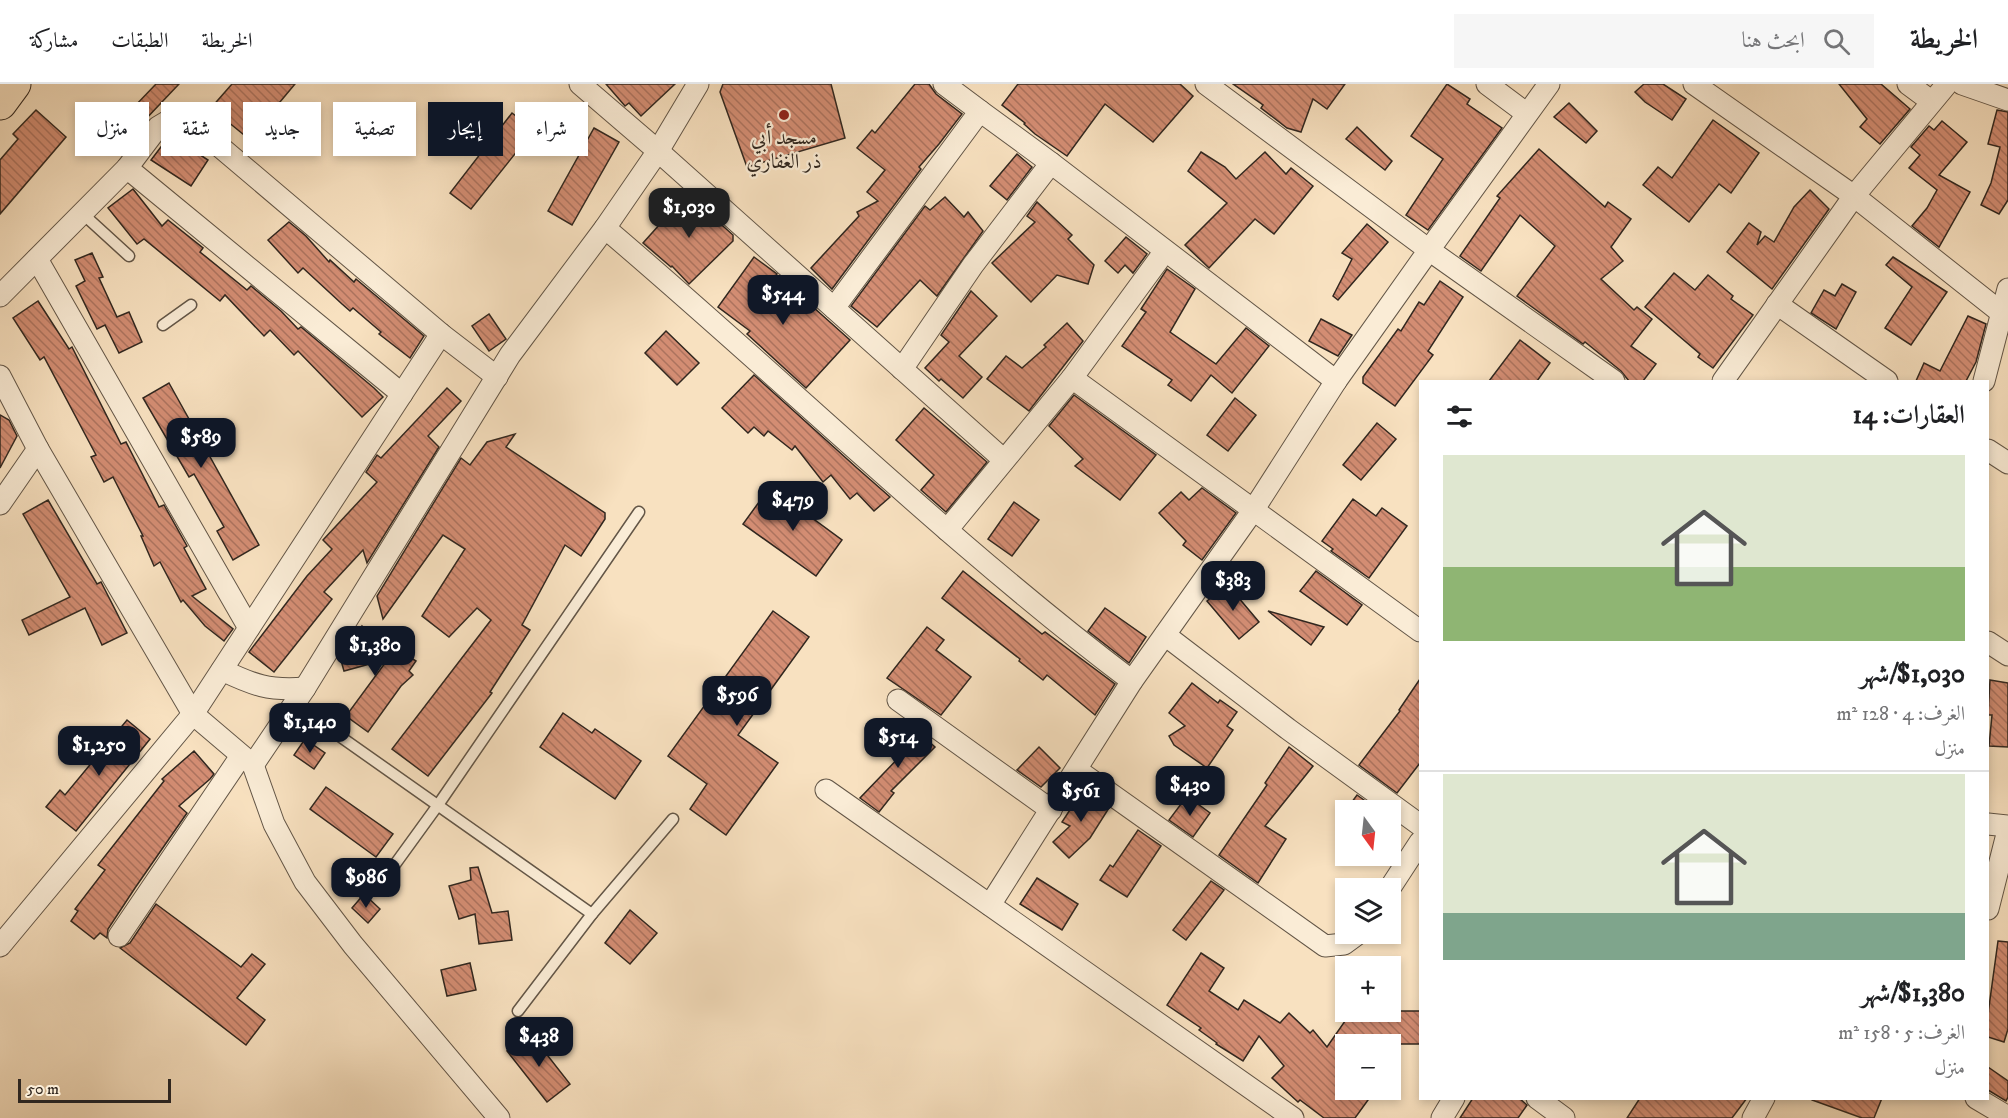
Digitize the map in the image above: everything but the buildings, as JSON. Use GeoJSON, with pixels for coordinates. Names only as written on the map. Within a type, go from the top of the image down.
{"type":"FeatureCollection","features":[{"type":"Feature","properties":{"kind":"main road"},"geometry":{"type":"LineString","coordinates":[[0,103],[14,84]]}},
{"type":"Feature","properties":{"kind":"street"},"geometry":{"type":"LineString","coordinates":[[580,84],[1004,460]]}},
{"type":"Feature","properties":{"kind":"street"},"geometry":{"type":"LineString","coordinates":[[119,936],[247,761],[299,696],[510,356],[658,151],[698,84]]}},
{"type":"Feature","properties":{"kind":"street"},"geometry":{"type":"LineString","coordinates":[[944,84],[1336,381]]}},
{"type":"Feature","properties":{"kind":"street"},"geometry":{"type":"LineString","coordinates":[[1206,84],[1429,250],[1613,380]]}},
{"type":"Feature","properties":{"kind":"street"},"geometry":{"type":"LineString","coordinates":[[1487,84],[1526,113]]}},
{"type":"Feature","properties":{"kind":"street"},"geometry":{"type":"LineString","coordinates":[[990,905],[1132,681],[1254,509],[1336,381],[1549,84]]}},
{"type":"Feature","properties":{"kind":"street"},"geometry":{"type":"LineString","coordinates":[[1694,84],[1854,196],[2005,316]]}},
{"type":"Feature","properties":{"kind":"street"},"geometry":{"type":"LineString","coordinates":[[1908,84],[1931,101]]}},
{"type":"Feature","properties":{"kind":"street"},"geometry":{"type":"LineString","coordinates":[[1724,380],[1854,196],[1947,84]]}},
{"type":"Feature","properties":{"kind":"street"},"geometry":{"type":"LineString","coordinates":[[1962,84],[2008,100]]}},
{"type":"Feature","properties":{"kind":"street"},"geometry":{"type":"LineString","coordinates":[[834,308],[980,111]]}},
{"type":"Feature","properties":{"kind":"street"},"geometry":{"type":"LineString","coordinates":[[0,296],[127,168],[158,127],[172,118],[186,118],[441,334],[497,377]]}},
{"type":"Feature","properties":{"kind":"street"},"geometry":{"type":"LineString","coordinates":[[902,369],[973,266],[1051,163]]}},
{"type":"Feature","properties":{"kind":"street"},"geometry":{"type":"LineString","coordinates":[[127,168],[402,394]]}},
{"type":"Feature","properties":{"kind":"street"},"geometry":{"type":"LineString","coordinates":[[604,228],[690,301],[947,530],[1132,681]]}},
{"type":"Feature","properties":{"kind":"street"},"geometry":{"type":"LineString","coordinates":[[947,530],[1072,378],[1165,251]]}},
{"type":"Feature","properties":{"kind":"street"},"geometry":{"type":"LineString","coordinates":[[37,259],[249,628]]}},
{"type":"Feature","properties":{"kind":"street"},"geometry":{"type":"LineString","coordinates":[[1984,380],[2005,316],[2008,289]]}},
{"type":"Feature","properties":{"kind":"street"},"geometry":{"type":"LineString","coordinates":[[1777,304],[1886,380]]}},
{"type":"Feature","properties":{"kind":"street"},"geometry":{"type":"LineString","coordinates":[[0,946],[193,714],[441,334]]}},
{"type":"Feature","properties":{"kind":"street"},"geometry":{"type":"LineString","coordinates":[[1072,378],[1419,630]]}},
{"type":"Feature","properties":{"kind":"street"},"geometry":{"type":"LineString","coordinates":[[1,383],[193,714],[247,761],[274,824],[305,882],[353,945],[499,1118]]}},
{"type":"Feature","properties":{"kind":"street"},"geometry":{"type":"LineString","coordinates":[[0,504],[38,449]]}},
{"type":"Feature","properties":{"kind":"street"},"geometry":{"type":"LineString","coordinates":[[1989,451],[2008,463]]}},
{"type":"Feature","properties":{"kind":"street"},"geometry":{"type":"LineString","coordinates":[[1165,635],[1288,729],[1419,824]]}},
{"type":"Feature","properties":{"kind":"street"},"geometry":{"type":"LineString","coordinates":[[1989,645],[2008,655]]}},
{"type":"Feature","properties":{"kind":"street"},"geometry":{"type":"LineString","coordinates":[[222,670],[245,681],[299,696]]}},
{"type":"Feature","properties":{"kind":"street"},"geometry":{"type":"LineString","coordinates":[[898,700],[1052,810]]}},
{"type":"Feature","properties":{"kind":"street"},"geometry":{"type":"LineString","coordinates":[[1077,770],[1325,946],[1344,944]]}},
{"type":"Feature","properties":{"kind":"street"},"geometry":{"type":"LineString","coordinates":[[826,790],[1293,1118]]}},
{"type":"Feature","properties":{"kind":"street"},"geometry":{"type":"LineString","coordinates":[[1989,824],[2008,826]]}},
{"type":"Feature","properties":{"kind":"street"},"geometry":{"type":"LineString","coordinates":[[1989,905],[2008,830]]}},
{"type":"Feature","properties":{"kind":"street"},"geometry":{"type":"LineString","coordinates":[[1397,878],[1419,844]]}},
{"type":"Feature","properties":{"kind":"street"},"geometry":{"type":"LineString","coordinates":[[1442,1118],[1453,1100]]}},
{"type":"Feature","properties":{"kind":"street"},"geometry":{"type":"LineString","coordinates":[[1540,1100],[1564,1118]]}},
{"type":"Feature","properties":{"kind":"street"},"geometry":{"type":"LineString","coordinates":[[1753,1118],[1763,1100]]}},
{"type":"Feature","properties":{"kind":"street"},"geometry":{"type":"LineString","coordinates":[[1979,1100],[2008,1117]]}},
{"type":"Feature","properties":{"kind":"lane"},"geometry":{"type":"LineString","coordinates":[[83,214],[129,256]]}},
{"type":"Feature","properties":{"kind":"lane"},"geometry":{"type":"LineString","coordinates":[[163,325],[191,305]]}},
{"type":"Feature","properties":{"kind":"lane"},"geometry":{"type":"LineString","coordinates":[[388,874],[438,806],[639,512]]}},
{"type":"Feature","properties":{"kind":"lane"},"geometry":{"type":"LineString","coordinates":[[299,696],[438,806],[592,914]]}},
{"type":"Feature","properties":{"kind":"lane"},"geometry":{"type":"LineString","coordinates":[[519,1011],[592,914],[673,819]]}},
{"type":"Feature","properties":{"kind":"place","name":"مسجد أبي ذر الغفاري"},"geometry":{"type":"Point","coordinates":[784,115]}}]}
